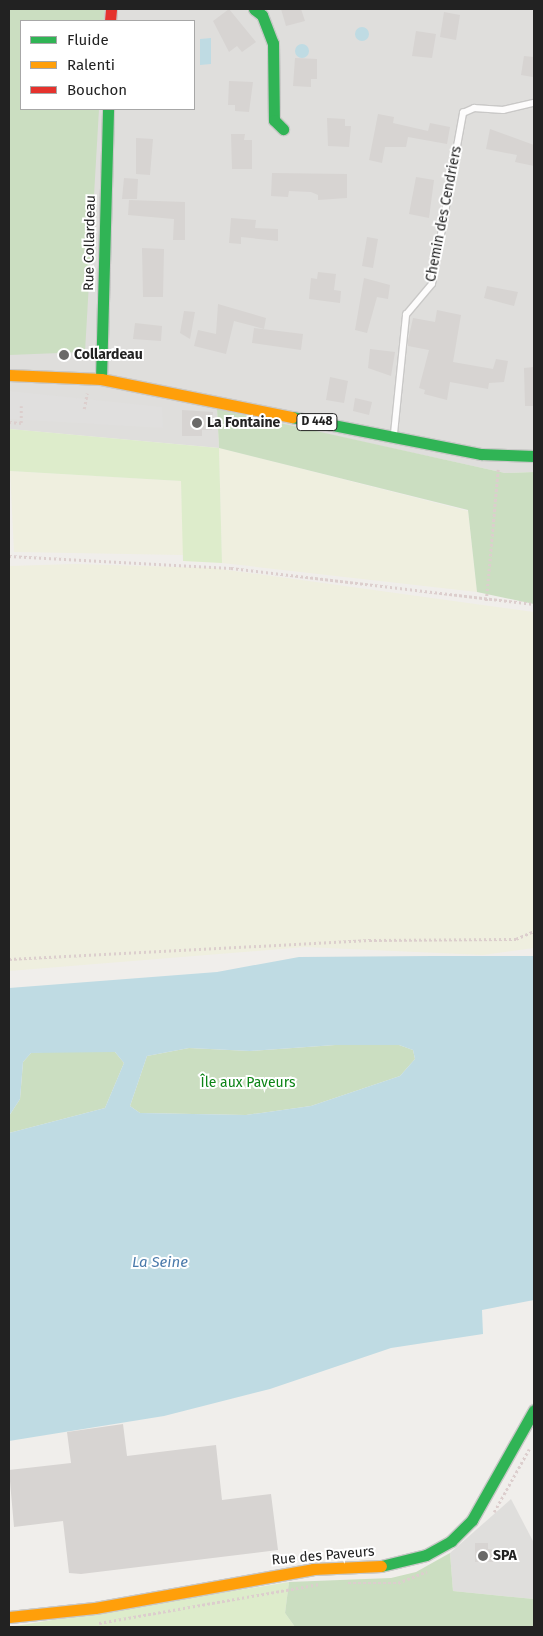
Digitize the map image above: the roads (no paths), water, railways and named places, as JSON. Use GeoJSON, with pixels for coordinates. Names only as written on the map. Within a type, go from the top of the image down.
{"type":"FeatureCollection","features":[{"type":"Feature","properties":{"kind":"street"},"geometry":{"type":"LineString","coordinates":[[254,9],[262,15],[273,43],[274,120],[283,129]]}},
{"type":"Feature","properties":{"kind":"street","name":"Rue Collardeau"},"geometry":{"type":"LineString","coordinates":[[101,379],[108,110]]}},
{"type":"Feature","properties":{"kind":"street","name":"D 448"},"geometry":{"type":"LineString","coordinates":[[9,375],[101,379],[394,438],[502,456],[534,456]]}},
{"type":"Feature","properties":{"kind":"street","name":"Rue des Paveurs"},"geometry":{"type":"LineString","coordinates":[[9,1617],[95,1608],[313,1569],[398,1565],[426,1555],[451,1542],[472,1520],[534,1410]]}},
{"type":"Feature","properties":{"kind":"lane","name":"Chemin des Cendriers"},"geometry":{"type":"LineString","coordinates":[[394,438],[406,315],[432,284],[463,113],[474,108],[503,110],[534,103]]}},
{"type":"Feature","properties":{"kind":"water"},"geometry":{"type":"Polygon","coordinates":[[[359,27],[365,27],[369,34],[365,41],[359,41],[355,37],[355,31],[359,27]]]}},
{"type":"Feature","properties":{"kind":"water"},"geometry":{"type":"Polygon","coordinates":[[[211,38],[211,64],[200,65],[200,39],[211,38]]]}},
{"type":"Feature","properties":{"kind":"water"},"geometry":{"type":"Polygon","coordinates":[[[302,44],[307,46],[309,51],[307,56],[302,58],[297,56],[295,51],[297,46],[302,44]]]}},
{"type":"Feature","properties":{"kind":"water","name":"La Seine"},"geometry":{"type":"Polygon","coordinates":[[[534,956],[534,1300],[482,1310],[483,1334],[391,1348],[270,1389],[164,1416],[9,1441],[9,1133],[105,1108],[124,1063],[115,1052],[31,1053],[23,1062],[20,1099],[9,1116],[9,988],[217,972],[299,957],[534,956]],[[335,1045],[250,1051],[189,1048],[147,1056],[130,1106],[140,1113],[246,1115],[311,1106],[400,1076],[415,1059],[413,1050],[399,1045],[335,1045]]]}},
{"type":"Feature","properties":{"kind":"place","name":"Collardeau"},"geometry":{"type":"Point","coordinates":[64,355]}},
{"type":"Feature","properties":{"kind":"place","name":"La Fontaine"},"geometry":{"type":"Point","coordinates":[197,423]}},
{"type":"Feature","properties":{"kind":"place","name":"SPA"},"geometry":{"type":"Point","coordinates":[483,1556]}},
{"type":"Feature","properties":{"kind":"park label","name":"Île aux Paveurs"},"geometry":{"type":"Point","coordinates":[248,1083]}}]}
